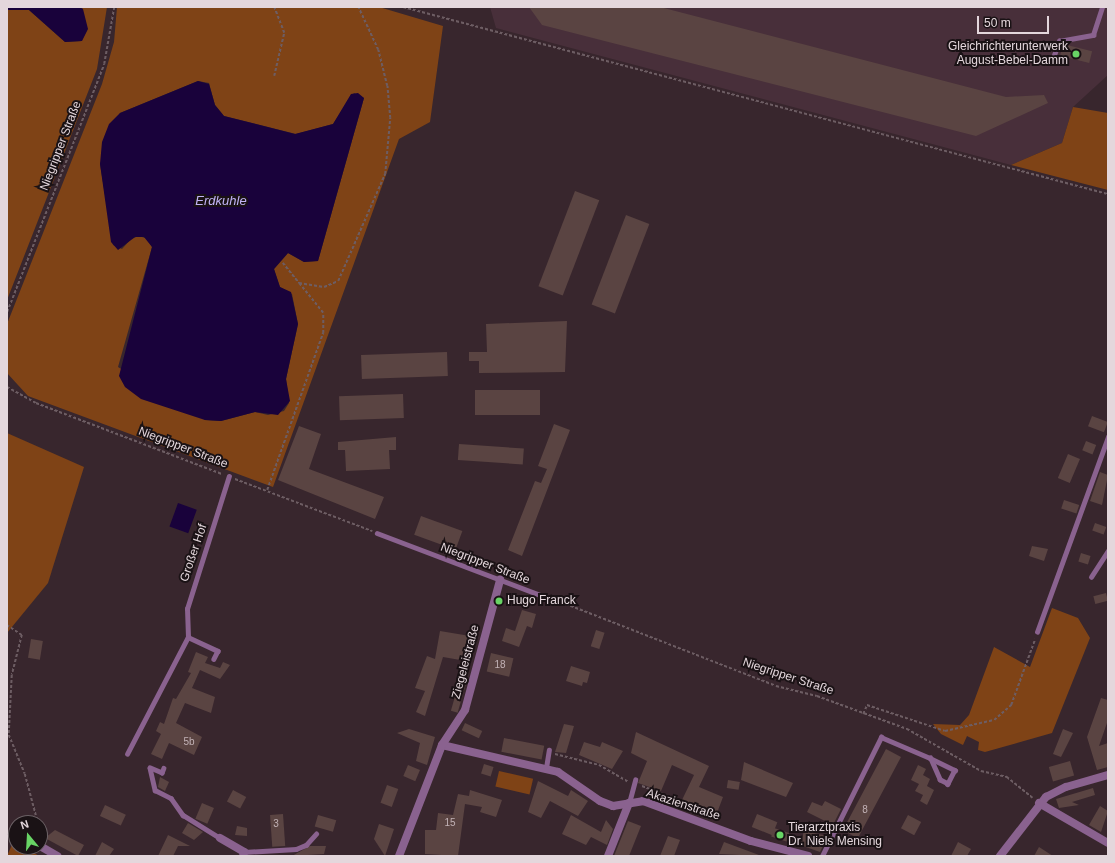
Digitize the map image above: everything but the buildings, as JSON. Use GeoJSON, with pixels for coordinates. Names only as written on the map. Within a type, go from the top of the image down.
{"type":"FeatureCollection","features":[{"type":"Feature","properties":{"kind":"street","name":"Ziegeleistraße"},"geometry":{"type":"LineString","coordinates":[[399,856],[442,745],[465,710],[500,580]]}},
{"type":"Feature","properties":{"kind":"street","name":"Akazienstraße"},"geometry":{"type":"LineString","coordinates":[[442,745],[558,772],[600,801],[613,806],[644,801],[751,841],[808,856]]}},
{"type":"Feature","properties":{"kind":"street"},"geometry":{"type":"LineString","coordinates":[[1000,856],[1039,803],[1059,789],[1108,775]]}},
{"type":"Feature","properties":{"kind":"street"},"geometry":{"type":"LineString","coordinates":[[608,856],[629,803]]}},
{"type":"Feature","properties":{"kind":"street"},"geometry":{"type":"LineString","coordinates":[[1039,803],[1108,843]]}},
{"type":"Feature","properties":{"kind":"street"},"geometry":{"type":"LineString","coordinates":[[220,838],[243,854]]}},
{"type":"Feature","properties":{"kind":"street"},"geometry":{"type":"LineString","coordinates":[[48,850],[58,856]]}},
{"type":"Feature","properties":{"kind":"lane"},"geometry":{"type":"LineString","coordinates":[[1054,55],[1059,41],[1093,35],[1102,7]]}},
{"type":"Feature","properties":{"kind":"lane"},"geometry":{"type":"LineString","coordinates":[[1037,632],[1108,437]]}},
{"type":"Feature","properties":{"kind":"lane","name":"Großer Hof"},"geometry":{"type":"LineString","coordinates":[[127,754],[188,637],[188,609],[229,476]]}},
{"type":"Feature","properties":{"kind":"lane","name":"Niegripper Straße"},"geometry":{"type":"LineString","coordinates":[[377,533],[559,602]]}},
{"type":"Feature","properties":{"kind":"lane"},"geometry":{"type":"LineString","coordinates":[[1091,577],[1108,551]]}},
{"type":"Feature","properties":{"kind":"lane"},"geometry":{"type":"LineString","coordinates":[[188,637],[218,651],[214,659]]}},
{"type":"Feature","properties":{"kind":"lane"},"geometry":{"type":"LineString","coordinates":[[822,856],[880,736],[930,758],[955,770],[948,784],[940,780],[930,758]]}},
{"type":"Feature","properties":{"kind":"lane"},"geometry":{"type":"LineString","coordinates":[[546,768],[549,752]]}},
{"type":"Feature","properties":{"kind":"lane"},"geometry":{"type":"LineString","coordinates":[[164,768],[162,774],[150,768],[155,790],[171,798],[183,815],[220,838]]}},
{"type":"Feature","properties":{"kind":"lane"},"geometry":{"type":"LineString","coordinates":[[629,803],[634,782]]}},
{"type":"Feature","properties":{"kind":"lane"},"geometry":{"type":"LineString","coordinates":[[243,854],[296,849],[306,845],[316,834]]}},
{"type":"Feature","properties":{"kind":"path","name":"Niegripper Straße"},"geometry":{"type":"LineString","coordinates":[[7,312],[104,64],[114,7]]}},
{"type":"Feature","properties":{"kind":"path"},"geometry":{"type":"LineString","coordinates":[[274,7],[284,33],[274,76]]}},
{"type":"Feature","properties":{"kind":"path"},"geometry":{"type":"LineString","coordinates":[[299,283],[324,287],[338,281],[385,174],[390,118],[387,86],[378,50],[358,7]]}},
{"type":"Feature","properties":{"kind":"path"},"geometry":{"type":"LineString","coordinates":[[403,7],[1108,194]]}},
{"type":"Feature","properties":{"kind":"path"},"geometry":{"type":"LineString","coordinates":[[267,490],[323,334],[323,313],[283,263]]}},
{"type":"Feature","properties":{"kind":"path","name":"Niegripper Straße"},"geometry":{"type":"LineString","coordinates":[[7,387],[36,403],[377,533]]}},
{"type":"Feature","properties":{"kind":"path","name":"Niegripper Straße"},"geometry":{"type":"LineString","coordinates":[[559,602],[776,686],[907,729],[981,771],[1007,777],[1039,803]]}},
{"type":"Feature","properties":{"kind":"path"},"geometry":{"type":"LineString","coordinates":[[7,625],[22,635],[12,675],[9,735],[26,774],[36,815]]}},
{"type":"Feature","properties":{"kind":"path"},"geometry":{"type":"LineString","coordinates":[[863,714],[867,706],[945,731],[994,720],[1011,705],[1037,632]]}},
{"type":"Feature","properties":{"kind":"path"},"geometry":{"type":"LineString","coordinates":[[549,752],[599,765],[634,782],[682,801]]}},
{"type":"Feature","properties":{"kind":"shaded area"},"geometry":{"type":"Polygon","coordinates":[[[79,7],[107,7],[97,69],[7,300],[7,10],[29,10],[65,42],[82,41],[83,9],[79,7]]]}},
{"type":"Feature","properties":{"kind":"shaded area"},"geometry":{"type":"Polygon","coordinates":[[[117,7],[379,7],[443,26],[430,122],[399,139],[273,487],[28,396],[7,373],[7,324],[102,84],[114,42],[117,7]],[[198,81],[120,113],[100,164],[113,245],[122,249],[131,239],[139,236],[148,239],[152,247],[118,367],[205,420],[221,421],[255,412],[268,415],[284,411],[289,403],[286,379],[298,324],[292,294],[280,287],[274,269],[288,253],[304,262],[318,261],[364,98],[354,93],[333,124],[296,134],[224,116],[215,105],[209,83],[198,81]]]}},
{"type":"Feature","properties":{"kind":"shaded area"},"geometry":{"type":"Polygon","coordinates":[[[490,7],[1108,7],[1108,75],[1073,107],[1062,143],[1011,165],[496,28],[490,7]]]}},
{"type":"Feature","properties":{"kind":"shaded area"},"geometry":{"type":"Polygon","coordinates":[[[1073,107],[1108,113],[1108,190],[1011,165],[1062,143],[1073,107]]]}},
{"type":"Feature","properties":{"kind":"shaded area"},"geometry":{"type":"Polygon","coordinates":[[[7,433],[84,467],[48,583],[7,633],[7,433]]]}},
{"type":"Feature","properties":{"kind":"shaded area"},"geometry":{"type":"Polygon","coordinates":[[[1052,608],[1078,618],[1090,638],[1052,733],[985,752],[978,750],[979,742],[967,736],[963,745],[941,734],[933,724],[960,725],[969,715],[994,647],[1030,667],[1052,608]]]}},
{"type":"Feature","properties":{"kind":"shaded area"},"geometry":{"type":"Polygon","coordinates":[[[499,771],[533,779],[530,794],[495,787],[499,771]]]}},
{"type":"Feature","properties":{"kind":"shaded area"},"geometry":{"type":"Polygon","coordinates":[[[8,854],[8,855],[39,856],[7,856],[8,854]]]}},
{"type":"Feature","properties":{"kind":"water"},"geometry":{"type":"Polygon","coordinates":[[[7,7],[79,7],[83,9],[88,29],[82,41],[65,42],[29,10],[7,10],[7,7]]]}},
{"type":"Feature","properties":{"kind":"water","name":"Erdkuhle"},"geometry":{"type":"Polygon","coordinates":[[[198,81],[209,84],[215,105],[224,116],[295,134],[333,124],[351,94],[358,93],[364,98],[318,261],[304,262],[288,253],[274,269],[280,287],[291,292],[298,324],[286,379],[290,401],[278,415],[255,412],[221,421],[205,420],[141,399],[125,387],[119,376],[152,247],[144,237],[135,237],[118,250],[111,242],[100,164],[102,142],[109,124],[120,113],[198,81]]]}},
{"type":"Feature","properties":{"kind":"water"},"geometry":{"type":"Polygon","coordinates":[[[178,503],[197,510],[188,533],[169,526],[178,503]]]}},
{"type":"Feature","properties":{"kind":"place","name":"Gleichrichterunterwerk August-Bebel-Damm"},"geometry":{"type":"Point","coordinates":[1076,54]}},
{"type":"Feature","properties":{"kind":"place","name":"Hugo Franck"},"geometry":{"type":"Point","coordinates":[499,601]}},
{"type":"Feature","properties":{"kind":"place","name":"Tierarztpraxis Dr. Niels Mensing"},"geometry":{"type":"Point","coordinates":[780,835]}}]}
